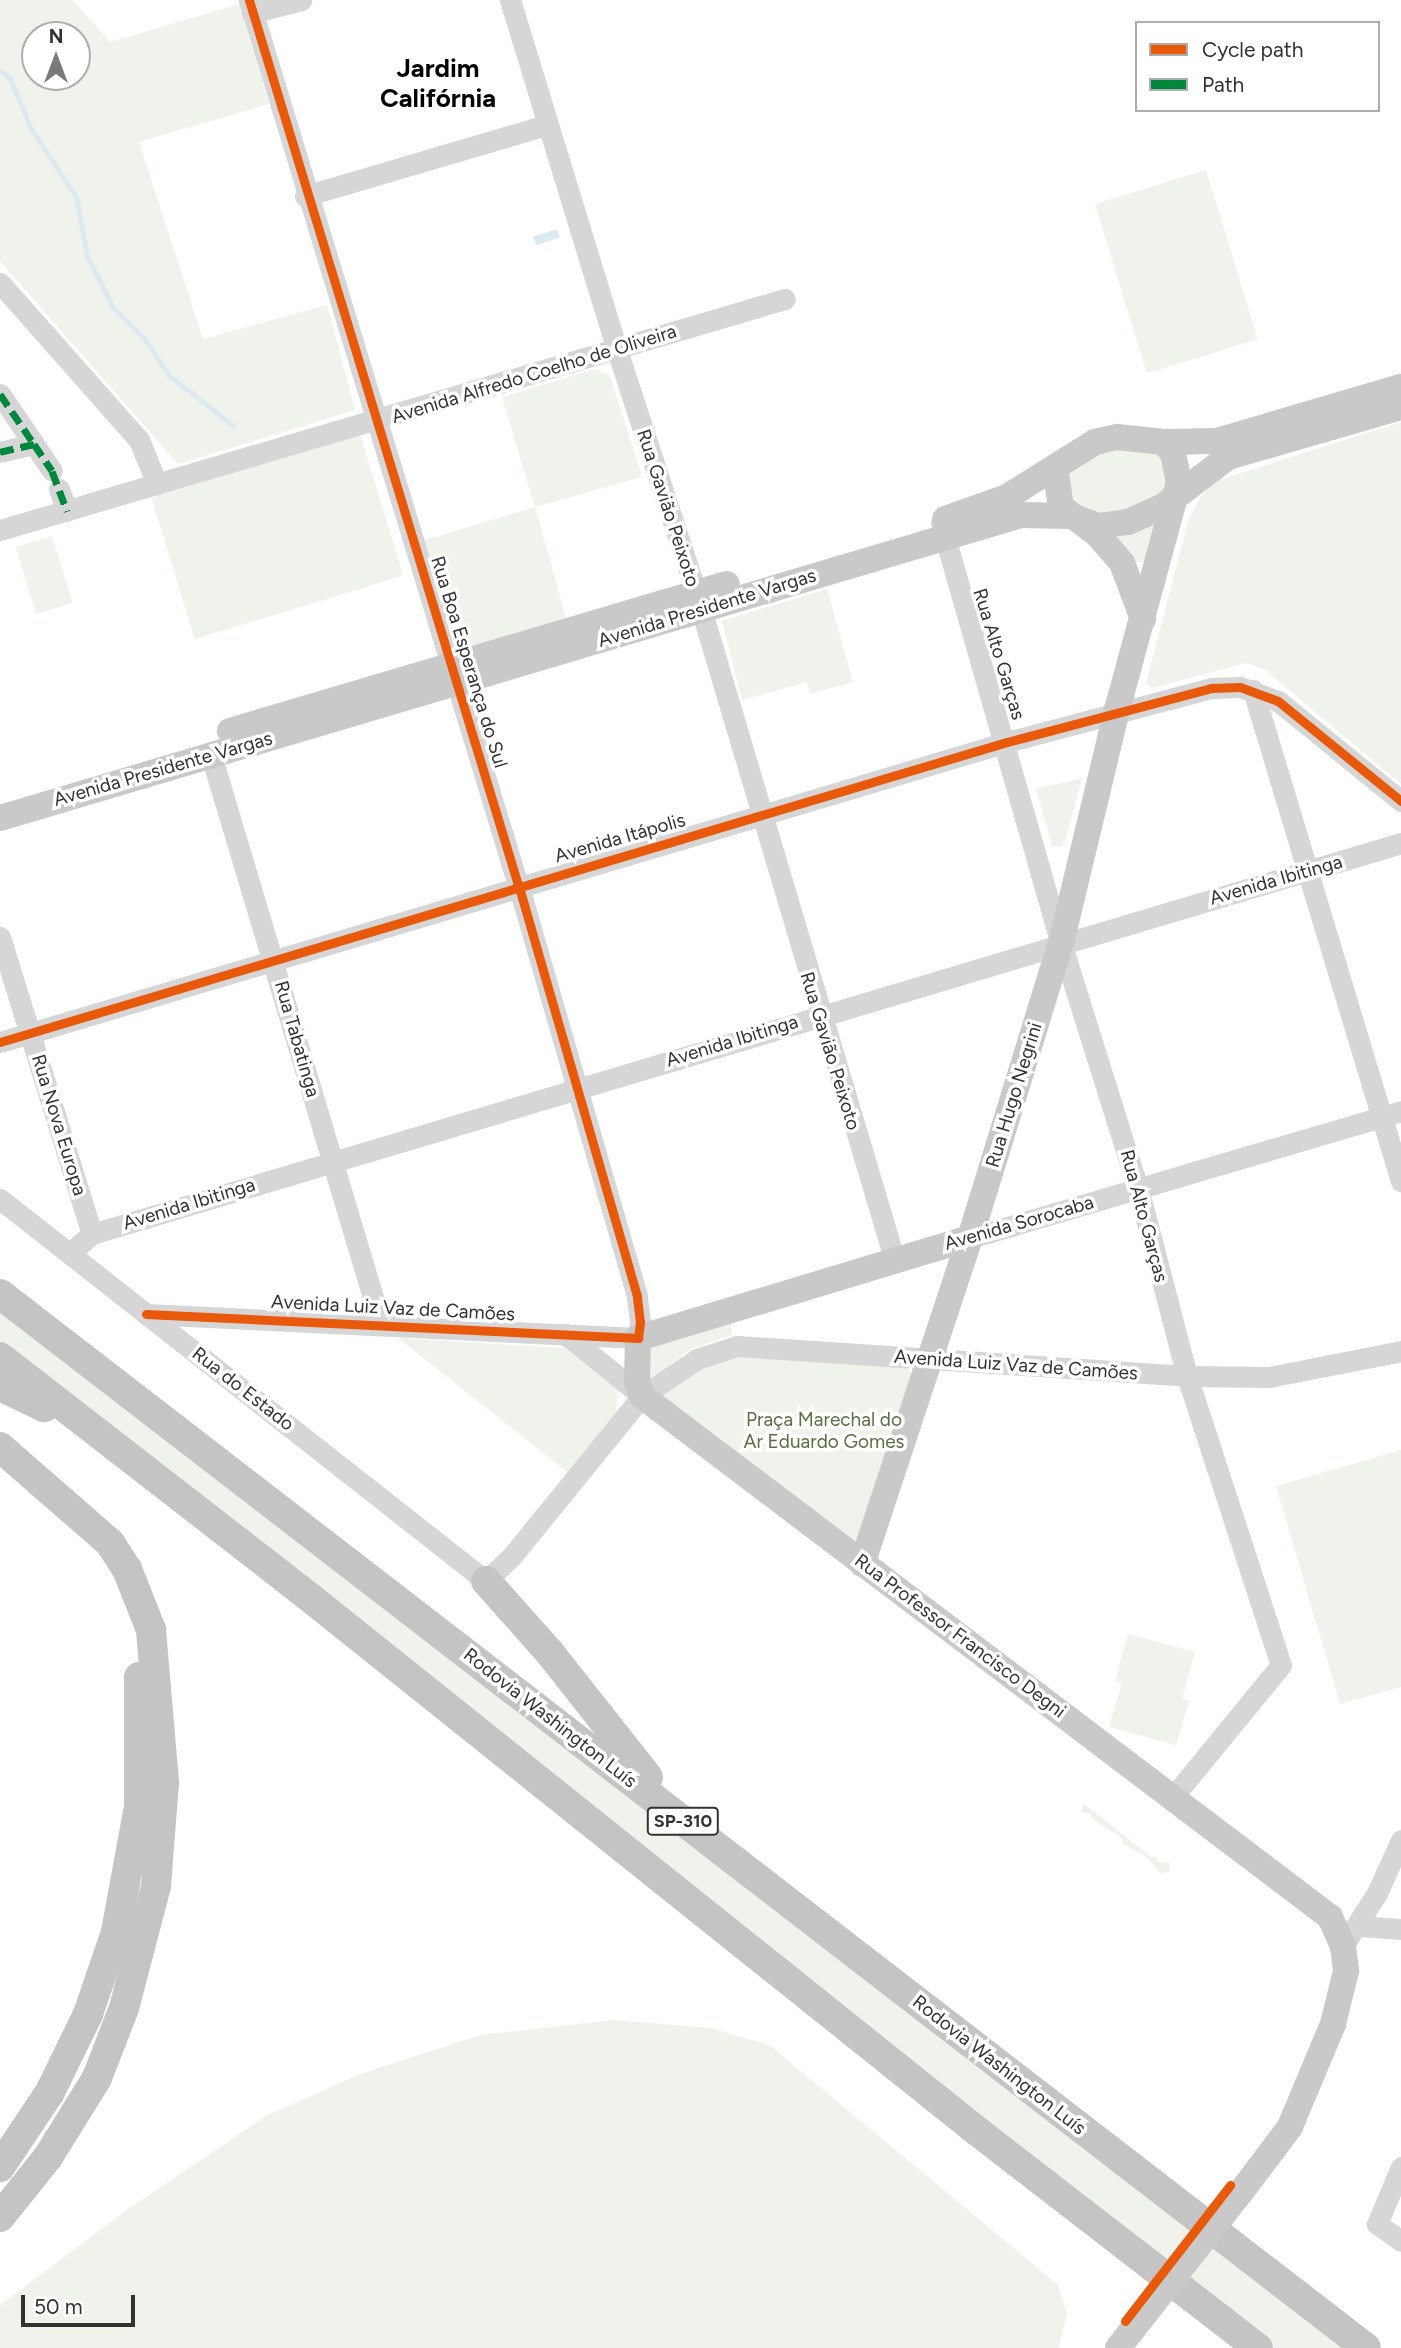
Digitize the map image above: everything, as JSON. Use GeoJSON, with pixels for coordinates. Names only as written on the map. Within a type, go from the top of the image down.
{"type":"FeatureCollection","features":[{"type":"Feature","properties":{"kind":"highway","name":"Rodovia Washington Luís"},"geometry":{"type":"LineString","coordinates":[[0,1294],[1366,2348]]}},
{"type":"Feature","properties":{"kind":"highway","name":"SP-310"},"geometry":{"type":"LineString","coordinates":[[0,1357],[977,2131],[1258,2348]]}},
{"type":"Feature","properties":{"kind":"highway"},"geometry":{"type":"LineString","coordinates":[[0,1386],[96,1432]]}},
{"type":"Feature","properties":{"kind":"highway"},"geometry":{"type":"LineString","coordinates":[[0,1447],[110,1543],[128,1569],[151,1630],[164,1782],[156,1886],[124,2008],[97,2078],[48,2157],[0,2217]]}},
{"type":"Feature","properties":{"kind":"highway"},"geometry":{"type":"LineString","coordinates":[[0,1468],[76,1528],[116,1583],[135,1644],[141,1740],[139,1807],[130,1870],[108,1956],[88,2014],[50,2092],[0,2167]]}},
{"type":"Feature","properties":{"kind":"highway"},"geometry":{"type":"LineString","coordinates":[[486,1581],[672,1804],[783,1899]]}},
{"type":"Feature","properties":{"kind":"main road","name":"Avenida Presidente Vargas"},"geometry":{"type":"LineString","coordinates":[[943,529],[1007,497],[1055,467],[1073,452],[1117,437],[1164,442],[1217,441],[1401,387]]}},
{"type":"Feature","properties":{"kind":"main road","name":"Avenida Presidente Vargas"},"geometry":{"type":"LineString","coordinates":[[0,799],[454,673],[943,529],[1021,515],[1071,516],[1099,526],[1119,524],[1146,516],[1228,457],[1401,407]]}},
{"type":"Feature","properties":{"kind":"main road"},"geometry":{"type":"LineString","coordinates":[[1164,442],[1178,467],[1176,496]]}},
{"type":"Feature","properties":{"kind":"main road"},"geometry":{"type":"LineString","coordinates":[[1055,467],[1061,507],[1097,534],[1122,563],[1143,621]]}},
{"type":"Feature","properties":{"kind":"main road","name":"Rua Hugo Negrini"},"geometry":{"type":"LineString","coordinates":[[862,1564],[970,1238],[1060,943],[1117,710],[1176,496]]}},
{"type":"Feature","properties":{"kind":"main road","name":"Avenida Presidente Vargas"},"geometry":{"type":"LineString","coordinates":[[0,818],[211,755],[454,673]]}},
{"type":"Feature","properties":{"kind":"main road","name":"Avenida Sorocaba"},"geometry":{"type":"LineString","coordinates":[[638,1338],[894,1258],[970,1238]]}},
{"type":"Feature","properties":{"kind":"main road"},"geometry":{"type":"LineString","coordinates":[[938,1246],[959,1270]]}},
{"type":"Feature","properties":{"kind":"main road","name":"Rua Boa Esperança do Sul"},"geometry":{"type":"LineString","coordinates":[[638,1338],[635,1367],[642,1396]]}},
{"type":"Feature","properties":{"kind":"main road","name":"Rua Professor Francisco Degni"},"geometry":{"type":"LineString","coordinates":[[642,1396],[862,1564],[1317,1903],[1351,1936]]}},
{"type":"Feature","properties":{"kind":"main road"},"geometry":{"type":"LineString","coordinates":[[1126,2339],[1290,2127],[1324,2054],[1344,1982],[1351,1936]]}},
{"type":"Feature","properties":{"kind":"street"},"geometry":{"type":"LineString","coordinates":[[250,6],[301,0]]}},
{"type":"Feature","properties":{"kind":"street","name":"Rua Gavião Peixoto"},"geometry":{"type":"LineString","coordinates":[[510,0],[616,347],[699,601],[763,816],[818,1015],[894,1258]]}},
{"type":"Feature","properties":{"kind":"street","name":"Rua Boa Esperança do Sul"},"geometry":{"type":"LineString","coordinates":[[250,6],[305,196],[379,422],[518,885],[637,1296],[638,1338]]}},
{"type":"Feature","properties":{"kind":"street"},"geometry":{"type":"LineString","coordinates":[[305,196],[547,125]]}},
{"type":"Feature","properties":{"kind":"street"},"geometry":{"type":"LineString","coordinates":[[0,284],[139,440],[157,484]]}},
{"type":"Feature","properties":{"kind":"street","name":"Avenida Alfredo Coelho de Oliveira"},"geometry":{"type":"LineString","coordinates":[[0,530],[379,422],[616,347],[785,299]]}},
{"type":"Feature","properties":{"kind":"street"},"geometry":{"type":"LineString","coordinates":[[0,394],[55,480],[67,511]]}},
{"type":"Feature","properties":{"kind":"street"},"geometry":{"type":"LineString","coordinates":[[0,452],[34,444]]}},
{"type":"Feature","properties":{"kind":"street","name":"Rua Alto Garças"},"geometry":{"type":"LineString","coordinates":[[943,529],[1007,742],[1060,943],[1138,1188],[1186,1376],[1281,1665],[1173,1797]]}},
{"type":"Feature","properties":{"kind":"street","name":"Avenida Itápolis"},"geometry":{"type":"LineString","coordinates":[[0,1042],[518,885],[763,816],[1117,710],[1212,688],[1253,690]]}},
{"type":"Feature","properties":{"kind":"street"},"geometry":{"type":"LineString","coordinates":[[1253,690],[1278,702],[1401,801]]}},
{"type":"Feature","properties":{"kind":"street"},"geometry":{"type":"LineString","coordinates":[[1253,690],[1391,1114],[1401,1181]]}},
{"type":"Feature","properties":{"kind":"street","name":"Rua Tabatinga"},"geometry":{"type":"LineString","coordinates":[[211,755],[381,1324]]}},
{"type":"Feature","properties":{"kind":"street","name":"Avenida Ibitinga"},"geometry":{"type":"LineString","coordinates":[[70,1253],[92,1234],[331,1160],[1401,843]]}},
{"type":"Feature","properties":{"kind":"street","name":"Rua Nova Europa"},"geometry":{"type":"LineString","coordinates":[[0,937],[92,1234]]}},
{"type":"Feature","properties":{"kind":"street","name":"Avenida Sorocaba"},"geometry":{"type":"LineString","coordinates":[[970,1238],[1391,1114]]}},
{"type":"Feature","properties":{"kind":"street","name":"Rua do Estado"},"geometry":{"type":"LineString","coordinates":[[0,1199],[486,1581]]}},
{"type":"Feature","properties":{"kind":"street","name":"Avenida Luiz Vaz de Camões"},"geometry":{"type":"LineString","coordinates":[[146,1314],[638,1338]]}},
{"type":"Feature","properties":{"kind":"street","name":"Rua Professor Francisco Degni"},"geometry":{"type":"LineString","coordinates":[[565,1334],[642,1396]]}},
{"type":"Feature","properties":{"kind":"street","name":"Avenida Luiz Vaz de Camões"},"geometry":{"type":"LineString","coordinates":[[486,1581],[512,1556],[642,1396],[682,1366],[737,1346],[1186,1376],[1269,1377],[1401,1352]]}},
{"type":"Feature","properties":{"kind":"street"},"geometry":{"type":"LineString","coordinates":[[1351,1936],[1401,1840]]}},
{"type":"Feature","properties":{"kind":"street"},"geometry":{"type":"LineString","coordinates":[[1351,1936],[1401,1929]]}},
{"type":"Feature","properties":{"kind":"street"},"geometry":{"type":"LineString","coordinates":[[1401,2167],[1377,2224],[1401,2241]]}},
{"type":"Feature","properties":{"kind":"green space"},"geometry":{"type":"Polygon","coordinates":[[[0,0],[73,0],[110,42],[240,4],[269,104],[139,142],[203,339],[327,305],[355,410],[178,464],[0,261],[0,0]]]}},
{"type":"Feature","properties":{"kind":"green space"},"geometry":{"type":"Polygon","coordinates":[[[1206,170],[1258,339],[1147,373],[1095,204],[1206,170]]]}},
{"type":"Feature","properties":{"kind":"green space"},"geometry":{"type":"Polygon","coordinates":[[[595,369],[610,376],[642,477],[535,507],[502,397],[595,369]]]}},
{"type":"Feature","properties":{"kind":"green space"},"geometry":{"type":"Polygon","coordinates":[[[1401,422],[1401,784],[1264,669],[1246,663],[1152,688],[1146,683],[1188,522],[1199,499],[1216,481],[1401,422]]]}},
{"type":"Feature","properties":{"kind":"green space"},"geometry":{"type":"Polygon","coordinates":[[[360,434],[403,576],[195,639],[152,498],[360,434]]]}},
{"type":"Feature","properties":{"kind":"green space"},"geometry":{"type":"Polygon","coordinates":[[[1106,447],[1160,454],[1168,491],[1116,518],[1072,503],[1066,490],[1069,466],[1106,447]]]}},
{"type":"Feature","properties":{"kind":"green space"},"geometry":{"type":"Polygon","coordinates":[[[535,507],[567,621],[457,649],[424,540],[535,507]]]}},
{"type":"Feature","properties":{"kind":"green space"},"geometry":{"type":"Polygon","coordinates":[[[1160,520],[1145,562],[1134,562],[1112,534],[1160,520]]]}},
{"type":"Feature","properties":{"kind":"green space"},"geometry":{"type":"Polygon","coordinates":[[[52,536],[72,603],[36,614],[16,547],[52,536]]]}},
{"type":"Feature","properties":{"kind":"green space"},"geometry":{"type":"Polygon","coordinates":[[[827,589],[853,682],[810,694],[807,682],[742,700],[722,621],[827,589]]]}},
{"type":"Feature","properties":{"kind":"green space"},"geometry":{"type":"Polygon","coordinates":[[[1082,778],[1066,839],[1061,847],[1052,846],[1036,789],[1082,778]]]}},
{"type":"Feature","properties":{"kind":"green space"},"geometry":{"type":"Polygon","coordinates":[[[0,1304],[1352,2348],[1271,2348],[0,1347],[0,1304]]]}},
{"type":"Feature","properties":{"kind":"green space"},"geometry":{"type":"Polygon","coordinates":[[[731,1316],[732,1335],[688,1350],[651,1380],[640,1361],[645,1349],[731,1316]]]}},
{"type":"Feature","properties":{"kind":"green space"},"geometry":{"type":"Polygon","coordinates":[[[398,1338],[564,1348],[618,1389],[616,1413],[570,1474],[398,1338]]]}},
{"type":"Feature","properties":{"kind":"green space","name":"Praça Marechal do Ar Eduardo Gomes"},"geometry":{"type":"Polygon","coordinates":[[[733,1356],[905,1367],[912,1373],[860,1541],[852,1541],[707,1428],[658,1399],[696,1369],[733,1356]]]}},
{"type":"Feature","properties":{"kind":"green space"},"geometry":{"type":"Polygon","coordinates":[[[1401,1450],[1401,1687],[1340,1704],[1276,1486],[1401,1450]]]}},
{"type":"Feature","properties":{"kind":"green space"},"geometry":{"type":"Polygon","coordinates":[[[1128,1634],[1195,1652],[1182,1699],[1189,1701],[1176,1745],[1109,1727],[1122,1683],[1115,1681],[1128,1634]]]}},
{"type":"Feature","properties":{"kind":"green space"},"geometry":{"type":"Polygon","coordinates":[[[1083,1803],[1151,1857],[1157,1857],[1158,1862],[1169,1863],[1169,1872],[1160,1873],[1147,1857],[1123,1844],[1122,1838],[1092,1819],[1091,1814],[1081,1812],[1083,1803]]]}},
{"type":"Feature","properties":{"kind":"green space"},"geometry":{"type":"Polygon","coordinates":[[[613,2020],[710,2028],[769,2045],[1058,2285],[1067,2314],[1059,2348],[0,2348],[0,2305],[128,2209],[266,2116],[363,2073],[481,2035],[613,2020]]]}},
{"type":"Feature","properties":{"kind":"shaded area"},"geometry":{"type":"Polygon","coordinates":[[[557,229],[560,238],[536,245],[533,237],[557,229]]]}},
{"type":"Feature","properties":{"kind":"waterway"},"geometry":{"type":"LineString","coordinates":[[0,70],[10,78],[32,130],[77,198],[87,255],[113,307],[145,339],[170,376],[234,426]]}},
{"type":"Feature","properties":{"kind":"marked path"},"geometry":{"type":"LineString","coordinates":[[0,394],[34,444],[0,452]]}},
{"type":"Feature","properties":{"kind":"marked path"},"geometry":{"type":"LineString","coordinates":[[34,444],[52,471],[67,511]]}},
{"type":"Feature","properties":{"kind":"cycle path"},"geometry":{"type":"LineString","coordinates":[[146,1314],[638,1338],[640,1322],[637,1296],[518,885],[249,0]]}},
{"type":"Feature","properties":{"kind":"cycle path"},"geometry":{"type":"LineString","coordinates":[[0,1042],[1007,742],[1212,688],[1240,687],[1278,701],[1401,801]]}},
{"type":"Feature","properties":{"kind":"cycle path"},"geometry":{"type":"LineString","coordinates":[[1125,2321],[1230,2185]]}},
{"type":"Feature","properties":{"kind":"district","name":"Jardim Califórnia"},"geometry":{"type":"Point","coordinates":[438,84]}}]}
